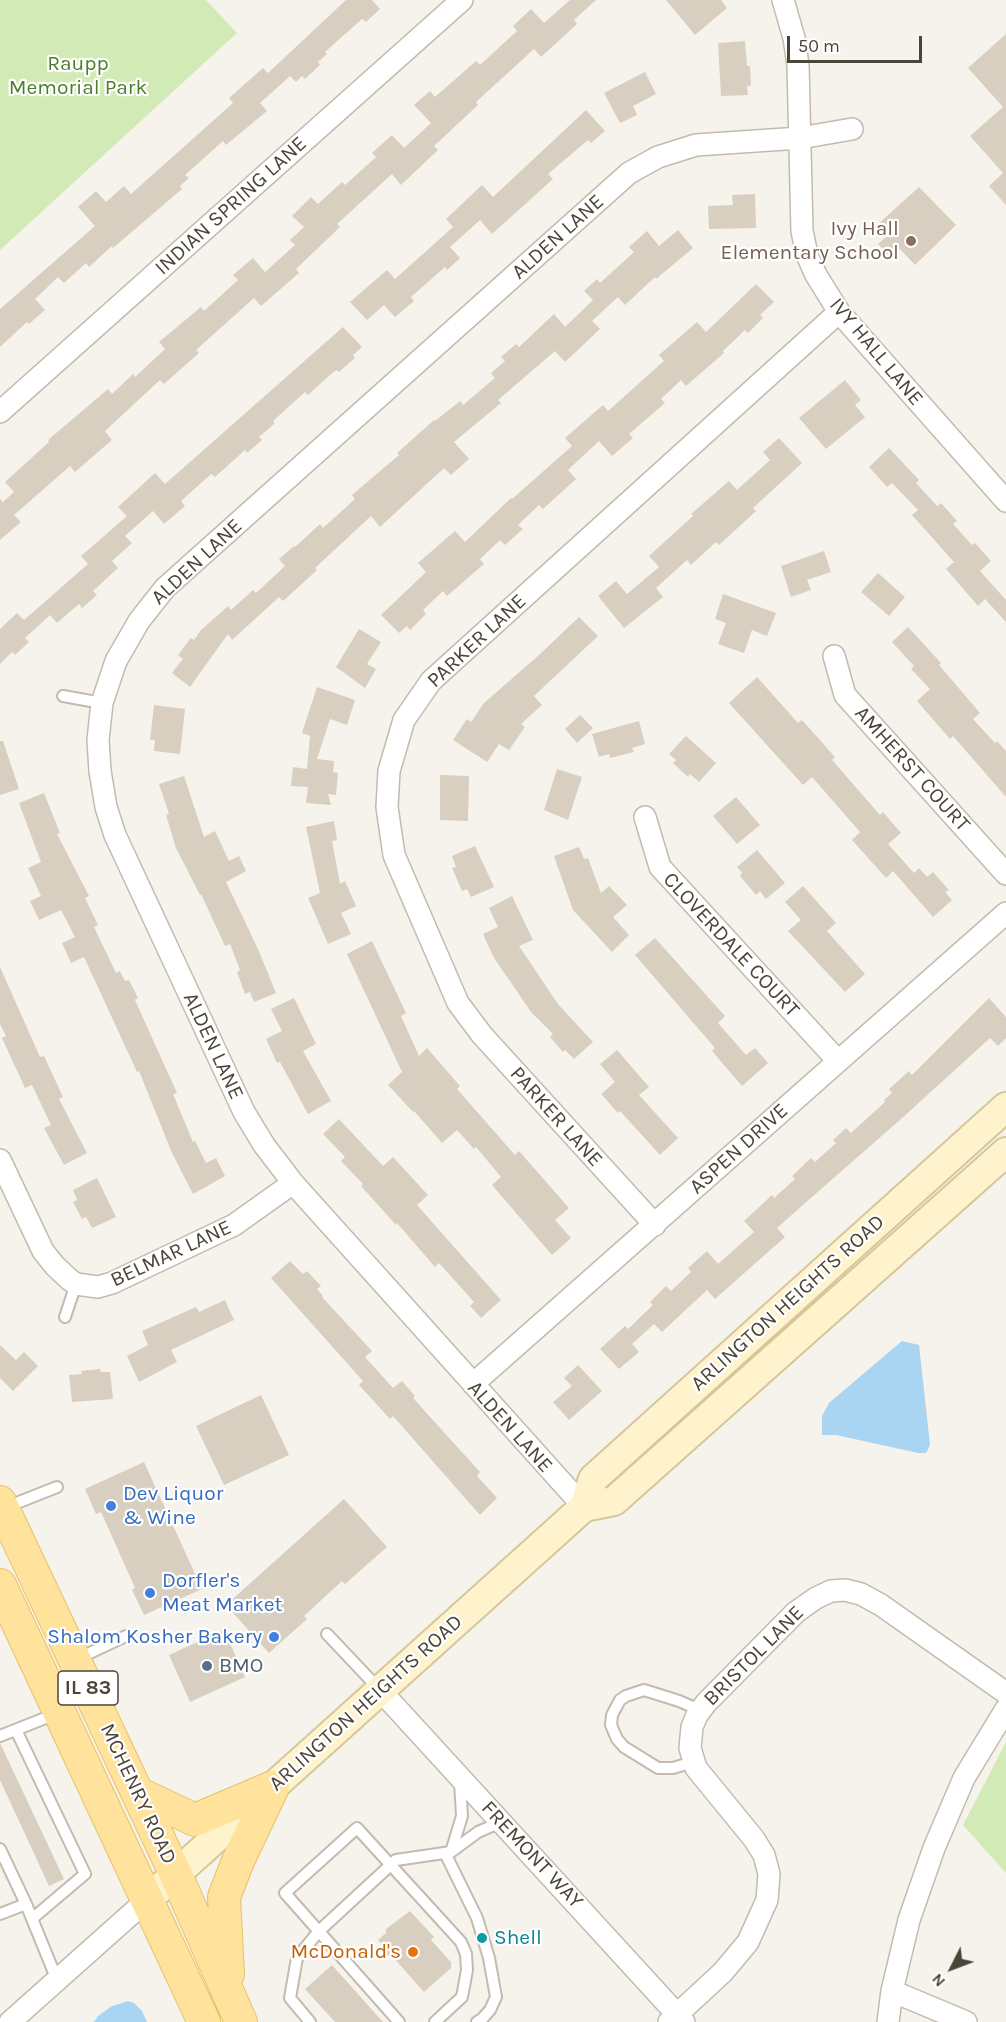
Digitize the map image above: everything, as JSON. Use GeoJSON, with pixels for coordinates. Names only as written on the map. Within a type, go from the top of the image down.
{"type":"FeatureCollection","features":[{"type":"Feature","properties":{"kind":"main road","name":"ARLINGTON HEIGHTS ROAD"},"geometry":{"type":"LineString","coordinates":[[584,1507],[592,1479],[1006,1107]]}},
{"type":"Feature","properties":{"kind":"main road","name":"ARLINGTON HEIGHTS ROAD"},"geometry":{"type":"LineString","coordinates":[[148,1899],[584,1507],[614,1501],[1006,1152]]}},
{"type":"Feature","properties":{"kind":"main road","name":"MCHENRY ROAD"},"geometry":{"type":"LineString","coordinates":[[2,1505],[176,1875],[236,2011]]}},
{"type":"Feature","properties":{"kind":"main road","name":"MCHENRY ROAD"},"geometry":{"type":"LineString","coordinates":[[0,1585],[204,2022]]}},
{"type":"Feature","properties":{"kind":"main road"},"geometry":{"type":"LineString","coordinates":[[138,1793],[195,1820],[273,1787]]}},
{"type":"Feature","properties":{"kind":"main road"},"geometry":{"type":"LineString","coordinates":[[236,2011],[225,1946],[224,1897],[238,1861],[273,1787]]}},
{"type":"Feature","properties":{"kind":"street","name":"IVY HALL LANE"},"geometry":{"type":"LineString","coordinates":[[789,2],[798,65],[802,231],[807,255],[816,275],[839,312],[1006,501]]}},
{"type":"Feature","properties":{"kind":"street","name":"INDIAN SPRING LANE"},"geometry":{"type":"LineString","coordinates":[[0,412],[451,4]]}},
{"type":"Feature","properties":{"kind":"street","name":"ALDEN LANE"},"geometry":{"type":"LineString","coordinates":[[584,1507],[293,1183],[264,1145],[244,1112],[115,835],[106,807],[100,771],[98,740],[102,703],[116,661],[151,603],[165,588],[629,173],[658,157],[696,144],[800,138],[852,129]]}},
{"type":"Feature","properties":{"kind":"street","name":"PARKER LANE"},"geometry":{"type":"LineString","coordinates":[[655,1225],[482,1035],[458,1003],[394,855],[387,807],[389,771],[404,720],[431,681],[839,312]]}},
{"type":"Feature","properties":{"kind":"street","name":"AMHERST COURT"},"geometry":{"type":"LineString","coordinates":[[834,656],[845,695],[1006,874]]}},
{"type":"Feature","properties":{"kind":"street","name":"CLOVERDALE COURT"},"geometry":{"type":"LineString","coordinates":[[645,817],[660,867],[838,1061]]}},
{"type":"Feature","properties":{"kind":"street","name":"ASPEN DRIVE"},"geometry":{"type":"LineString","coordinates":[[473,1384],[1006,913]]}},
{"type":"Feature","properties":{"kind":"street"},"geometry":{"type":"LineString","coordinates":[[0,1160],[43,1251],[55,1266],[76,1284]]}},
{"type":"Feature","properties":{"kind":"street","name":"BELMAR LANE"},"geometry":{"type":"LineString","coordinates":[[76,1284],[98,1287],[112,1283],[234,1226],[293,1183]]}},
{"type":"Feature","properties":{"kind":"street","name":"BRISTOL LANE"},"geometry":{"type":"LineString","coordinates":[[677,2019],[723,1972],[748,1942],[767,1900],[769,1874],[764,1855],[754,1839],[705,1781],[693,1762],[690,1734],[694,1720],[700,1710],[802,1607],[823,1594],[838,1590],[861,1594],[881,1605],[1006,1693]]}},
{"type":"Feature","properties":{"kind":"street","name":"FREMONT WAY"},"geometry":{"type":"LineString","coordinates":[[380,1689],[677,2019]]}},
{"type":"Feature","properties":{"kind":"street"},"geometry":{"type":"LineString","coordinates":[[888,2022],[892,1991],[909,1920],[934,1848],[964,1778],[988,1735],[1006,1709]]}},
{"type":"Feature","properties":{"kind":"street"},"geometry":{"type":"LineString","coordinates":[[7,2017],[57,1980],[148,1899]]}},
{"type":"Feature","properties":{"kind":"street"},"geometry":{"type":"LineString","coordinates":[[892,1991],[966,2022]]}},
{"type":"Feature","properties":{"kind":"lane"},"geometry":{"type":"LineString","coordinates":[[63,696],[102,703]]}},
{"type":"Feature","properties":{"kind":"lane"},"geometry":{"type":"LineString","coordinates":[[65,1317],[76,1284]]}},
{"type":"Feature","properties":{"kind":"lane"},"geometry":{"type":"LineString","coordinates":[[2,1505],[57,1487]]}},
{"type":"Feature","properties":{"kind":"lane"},"geometry":{"type":"LineString","coordinates":[[327,1634],[380,1689]]}},
{"type":"Feature","properties":{"kind":"lane"},"geometry":{"type":"LineString","coordinates":[[75,1660],[126,1636]]}},
{"type":"Feature","properties":{"kind":"lane"},"geometry":{"type":"LineString","coordinates":[[693,1762],[673,1768],[658,1768],[624,1747],[617,1739],[611,1725],[612,1716],[620,1700],[632,1693],[644,1690],[700,1710]]}},
{"type":"Feature","properties":{"kind":"lane"},"geometry":{"type":"LineString","coordinates":[[0,1736],[60,1712]]}},
{"type":"Feature","properties":{"kind":"lane"},"geometry":{"type":"LineString","coordinates":[[16,1730],[85,1874],[33,1918]]}},
{"type":"Feature","properties":{"kind":"lane"},"geometry":{"type":"LineString","coordinates":[[460,1778],[462,1815],[448,1852],[477,1918],[489,1958],[496,1997],[490,2010],[477,2022]]}},
{"type":"Feature","properties":{"kind":"lane"},"geometry":{"type":"LineString","coordinates":[[310,2022],[290,1998],[297,1958],[319,1931],[396,1860],[448,1852],[478,1832],[501,1822]]}},
{"type":"Feature","properties":{"kind":"lane"},"geometry":{"type":"LineString","coordinates":[[399,2022],[285,1893],[357,1828],[461,1942],[466,1954],[467,1970],[462,1997],[435,2022]]}},
{"type":"Feature","properties":{"kind":"lane"},"geometry":{"type":"LineString","coordinates":[[0,1849],[33,1918],[57,1980]]}},
{"type":"Feature","properties":{"kind":"lane"},"geometry":{"type":"LineString","coordinates":[[0,1914],[26,1904]]}},
{"type":"Feature","properties":{"kind":"green space","name":"Raupp Memorial Park"},"geometry":{"type":"Polygon","coordinates":[[[0,0],[206,0],[237,33],[0,250],[0,0]]]}},
{"type":"Feature","properties":{"kind":"green space"},"geometry":{"type":"Polygon","coordinates":[[[1006,1742],[1006,1873],[963,1825],[1006,1742]]]}},
{"type":"Feature","properties":{"kind":"water"},"geometry":{"type":"Polygon","coordinates":[[[902,1341],[919,1345],[930,1445],[926,1453],[836,1435],[822,1435],[822,1416],[829,1403],[902,1341]]]}},
{"type":"Feature","properties":{"kind":"water"},"geometry":{"type":"Polygon","coordinates":[[[128,2001],[134,2003],[142,2011],[147,2022],[94,2022],[98,2016],[112,2006],[128,2001]]]}},
{"type":"Feature","properties":{"kind":"building"},"geometry":{"type":"Polygon","coordinates":[[[346,0],[372,0],[380,9],[366,22],[362,19],[325,52],[327,54],[318,62],[320,65],[305,79],[302,76],[296,82],[290,76],[260,103],[267,111],[226,145],[223,141],[185,175],[189,178],[180,186],[182,189],[113,248],[112,246],[89,267],[86,263],[64,283],[58,277],[35,299],[45,310],[29,324],[27,322],[0,347],[0,309],[95,226],[78,207],[96,191],[106,202],[124,186],[131,194],[233,103],[229,98],[263,68],[268,73],[346,0]]]}},
{"type":"Feature","properties":{"kind":"building"},"geometry":{"type":"Polygon","coordinates":[[[570,0],[596,0],[574,20],[577,24],[541,57],[534,49],[476,102],[478,105],[434,146],[438,150],[401,185],[392,174],[337,224],[340,227],[296,269],[299,273],[261,306],[254,298],[196,350],[199,353],[164,384],[160,380],[105,431],[112,440],[75,472],[70,466],[14,515],[21,522],[0,540],[0,499],[3,502],[14,492],[5,482],[49,442],[48,440],[108,389],[112,394],[133,374],[135,377],[165,349],[159,342],[201,307],[204,311],[238,280],[233,275],[253,258],[265,272],[295,245],[290,240],[304,227],[292,216],[311,197],[318,204],[342,182],[345,185],[376,157],[372,153],[392,135],[404,148],[431,123],[414,105],[430,91],[435,97],[476,61],[480,65],[517,31],[513,26],[531,9],[544,23],[570,0]]]}},
{"type":"Feature","properties":{"kind":"building"},"geometry":{"type":"Polygon","coordinates":[[[666,0],[721,0],[727,8],[695,35],[666,0]]]}},
{"type":"Feature","properties":{"kind":"building"},"geometry":{"type":"Polygon","coordinates":[[[1006,34],[1006,205],[989,186],[1003,173],[970,136],[1003,107],[968,68],[1006,34]]]}},
{"type":"Feature","properties":{"kind":"building"},"geometry":{"type":"Polygon","coordinates":[[[745,41],[747,66],[750,66],[751,86],[747,86],[748,95],[721,96],[718,43],[745,41]]]}},
{"type":"Feature","properties":{"kind":"building"},"geometry":{"type":"Polygon","coordinates":[[[645,72],[656,94],[633,106],[637,115],[620,123],[604,93],[645,72]]]}},
{"type":"Feature","properties":{"kind":"building"},"geometry":{"type":"Polygon","coordinates":[[[586,110],[605,131],[591,143],[588,140],[548,174],[553,179],[492,234],[480,220],[450,247],[460,258],[447,270],[445,267],[411,297],[414,301],[395,317],[384,305],[367,320],[350,302],[387,270],[395,279],[453,227],[446,219],[482,185],[493,197],[586,110]]]}},
{"type":"Feature","properties":{"kind":"building"},"geometry":{"type":"Polygon","coordinates":[[[919,187],[956,225],[915,265],[900,249],[891,258],[878,244],[888,235],[877,225],[919,187]]]}},
{"type":"Feature","properties":{"kind":"building"},"geometry":{"type":"Polygon","coordinates":[[[755,194],[756,228],[709,229],[708,206],[733,205],[732,195],[755,194]]]}},
{"type":"Feature","properties":{"kind":"building"},"geometry":{"type":"Polygon","coordinates":[[[678,230],[693,248],[656,279],[655,277],[625,305],[618,297],[592,321],[600,329],[565,362],[555,351],[498,400],[501,403],[454,442],[469,459],[451,475],[444,468],[380,527],[371,516],[283,601],[279,597],[232,640],[228,634],[190,687],[172,673],[183,659],[178,655],[191,638],[194,640],[201,630],[228,606],[231,610],[253,590],[256,593],[285,566],[279,559],[320,524],[323,528],[355,499],[352,495],[399,455],[397,453],[434,420],[460,401],[463,405],[495,378],[491,373],[505,361],[501,357],[516,344],[519,347],[554,314],[565,327],[593,300],[584,291],[597,279],[600,283],[634,252],[629,247],[647,231],[659,246],[678,230]]]}},
{"type":"Feature","properties":{"kind":"building"},"geometry":{"type":"Polygon","coordinates":[[[756,284],[774,302],[760,315],[763,318],[748,333],[745,330],[723,351],[724,353],[686,386],[681,380],[661,399],[665,403],[629,434],[633,438],[612,456],[599,441],[568,470],[576,479],[543,509],[539,505],[518,525],[523,529],[505,545],[500,540],[480,559],[484,564],[447,596],[443,591],[423,610],[426,614],[410,630],[407,626],[399,633],[381,615],[426,572],[418,563],[455,531],[465,542],[511,498],[572,446],[565,438],[603,405],[608,411],[664,361],[659,355],[697,322],[706,332],[756,284]]]}},
{"type":"Feature","properties":{"kind":"building"},"geometry":{"type":"Polygon","coordinates":[[[343,327],[362,347],[353,355],[355,358],[339,372],[337,370],[331,374],[308,395],[305,392],[273,421],[275,423],[259,437],[262,440],[247,453],[245,450],[215,477],[211,474],[181,501],[185,506],[164,524],[153,511],[125,536],[132,543],[112,561],[118,568],[93,591],[97,595],[82,608],[79,604],[57,623],[50,615],[25,638],[29,642],[15,655],[12,652],[0,664],[0,629],[17,613],[24,620],[88,564],[81,556],[127,516],[118,507],[155,473],[165,484],[343,327]]]}},
{"type":"Feature","properties":{"kind":"building"},"geometry":{"type":"Polygon","coordinates":[[[845,380],[861,400],[855,405],[865,417],[826,449],[799,418],[845,380]]]}},
{"type":"Feature","properties":{"kind":"building"},"geometry":{"type":"Polygon","coordinates":[[[779,438],[802,463],[753,508],[756,511],[719,545],[716,542],[691,565],[687,560],[656,588],[663,597],[624,628],[598,596],[616,581],[627,594],[659,567],[649,556],[693,516],[691,514],[729,481],[737,490],[770,460],[763,452],[779,438]]]}},
{"type":"Feature","properties":{"kind":"building"},"geometry":{"type":"Polygon","coordinates":[[[889,448],[919,480],[916,483],[937,506],[941,503],[957,521],[953,524],[991,561],[980,571],[1006,600],[1006,622],[985,599],[978,606],[946,569],[954,562],[912,515],[918,510],[892,483],[887,487],[869,467],[889,448]]]}},
{"type":"Feature","properties":{"kind":"building"},"geometry":{"type":"Polygon","coordinates":[[[824,551],[831,572],[807,580],[811,590],[791,597],[781,566],[824,551]]]}},
{"type":"Feature","properties":{"kind":"building"},"geometry":{"type":"Polygon","coordinates":[[[878,573],[905,597],[889,616],[861,592],[878,573]]]}},
{"type":"Feature","properties":{"kind":"building"},"geometry":{"type":"Polygon","coordinates":[[[723,594],[776,613],[767,636],[752,630],[744,653],[718,644],[726,623],[715,619],[723,594]]]}},
{"type":"Feature","properties":{"kind":"building"},"geometry":{"type":"Polygon","coordinates":[[[579,617],[598,636],[534,696],[542,705],[521,724],[525,727],[509,750],[499,744],[487,762],[453,740],[467,719],[471,722],[484,703],[579,617]]]}},
{"type":"Feature","properties":{"kind":"building"},"geometry":{"type":"Polygon","coordinates":[[[908,627],[941,663],[939,665],[980,713],[973,719],[995,743],[997,741],[1006,751],[1006,797],[953,736],[950,739],[917,701],[930,689],[911,669],[914,666],[892,642],[908,627]]]}},
{"type":"Feature","properties":{"kind":"building"},"geometry":{"type":"Polygon","coordinates":[[[359,629],[381,642],[367,664],[376,669],[365,688],[336,667],[359,629]]]}},
{"type":"Feature","properties":{"kind":"building"},"geometry":{"type":"Polygon","coordinates":[[[757,677],[798,723],[802,720],[835,757],[832,760],[880,815],[883,812],[901,833],[888,844],[914,873],[919,868],[927,877],[933,872],[949,890],[945,892],[952,900],[933,917],[893,871],[886,878],[852,840],[860,832],[812,777],[803,785],[729,703],[757,677]]]}},
{"type":"Feature","properties":{"kind":"building"},"geometry":{"type":"Polygon","coordinates":[[[317,687],[355,700],[347,725],[330,719],[317,759],[334,761],[333,772],[338,773],[336,795],[328,794],[331,805],[306,803],[308,787],[291,786],[293,767],[307,769],[310,736],[302,733],[317,687]]]}},
{"type":"Feature","properties":{"kind":"building"},"geometry":{"type":"Polygon","coordinates":[[[154,705],[185,709],[180,754],[154,751],[155,740],[150,740],[154,705]]]}},
{"type":"Feature","properties":{"kind":"building"},"geometry":{"type":"Polygon","coordinates":[[[580,715],[593,728],[577,743],[565,729],[580,715]]]}},
{"type":"Feature","properties":{"kind":"building"},"geometry":{"type":"Polygon","coordinates":[[[639,721],[645,744],[632,748],[634,752],[610,758],[609,754],[599,757],[592,734],[639,721]]]}},
{"type":"Feature","properties":{"kind":"building"},"geometry":{"type":"Polygon","coordinates":[[[686,736],[716,763],[699,782],[690,774],[688,777],[673,763],[676,760],[669,754],[686,736]]]}},
{"type":"Feature","properties":{"kind":"building"},"geometry":{"type":"Polygon","coordinates":[[[0,741],[3,741],[19,789],[0,795],[0,741]]]}},
{"type":"Feature","properties":{"kind":"building"},"geometry":{"type":"Polygon","coordinates":[[[557,769],[582,777],[568,820],[544,810],[557,769]]]}},
{"type":"Feature","properties":{"kind":"building"},"geometry":{"type":"Polygon","coordinates":[[[440,775],[469,776],[468,821],[440,820],[440,775]]]}},
{"type":"Feature","properties":{"kind":"building"},"geometry":{"type":"Polygon","coordinates":[[[184,776],[204,837],[215,831],[229,861],[239,856],[246,871],[226,882],[276,993],[254,1002],[250,992],[245,994],[237,972],[240,970],[230,944],[225,946],[176,848],[166,815],[169,814],[159,784],[184,776]]]}},
{"type":"Feature","properties":{"kind":"building"},"geometry":{"type":"Polygon","coordinates":[[[44,793],[60,833],[57,834],[89,896],[85,898],[98,925],[94,927],[116,973],[120,971],[125,981],[129,980],[138,998],[135,1000],[177,1093],[173,1094],[193,1142],[195,1141],[206,1163],[216,1158],[225,1176],[193,1194],[172,1153],[139,1071],[137,1072],[84,957],[71,963],[62,943],[75,937],[61,910],[39,920],[30,901],[41,896],[28,868],[41,862],[19,803],[44,793]]]}},
{"type":"Feature","properties":{"kind":"building"},"geometry":{"type":"Polygon","coordinates":[[[736,797],[760,825],[737,844],[713,816],[736,797]]]}},
{"type":"Feature","properties":{"kind":"building"},"geometry":{"type":"Polygon","coordinates":[[[334,821],[337,840],[332,841],[340,884],[345,881],[356,906],[341,913],[351,934],[328,944],[308,898],[320,893],[306,827],[334,821]]]}},
{"type":"Feature","properties":{"kind":"building"},"geometry":{"type":"Polygon","coordinates":[[[475,846],[494,887],[471,897],[467,889],[462,891],[452,868],[456,867],[452,856],[475,846]]]}},
{"type":"Feature","properties":{"kind":"building"},"geometry":{"type":"Polygon","coordinates":[[[579,847],[584,859],[588,858],[601,893],[609,886],[627,905],[613,917],[629,935],[612,952],[573,910],[554,856],[579,847]]]}},
{"type":"Feature","properties":{"kind":"building"},"geometry":{"type":"Polygon","coordinates":[[[757,850],[785,883],[766,899],[760,891],[756,895],[740,876],[742,873],[737,867],[757,850]]]}},
{"type":"Feature","properties":{"kind":"building"},"geometry":{"type":"Polygon","coordinates":[[[803,886],[836,923],[827,931],[865,974],[845,992],[788,931],[801,920],[785,902],[803,886]]]}},
{"type":"Feature","properties":{"kind":"building"},"geometry":{"type":"Polygon","coordinates":[[[512,896],[533,940],[519,946],[558,1004],[593,1042],[574,1059],[565,1050],[563,1052],[550,1037],[553,1034],[531,1012],[494,958],[483,934],[498,927],[489,908],[512,896]]]}},
{"type":"Feature","properties":{"kind":"building"},"geometry":{"type":"Polygon","coordinates":[[[655,938],[725,1016],[718,1023],[746,1055],[755,1048],[768,1063],[742,1086],[712,1051],[715,1048],[635,955],[655,938]]]}},
{"type":"Feature","properties":{"kind":"building"},"geometry":{"type":"Polygon","coordinates":[[[372,941],[406,1013],[401,1016],[419,1056],[427,1048],[460,1086],[457,1089],[515,1155],[519,1151],[569,1208],[555,1220],[571,1238],[552,1255],[492,1185],[501,1177],[476,1147],[474,1149],[457,1130],[442,1143],[388,1085],[402,1072],[347,954],[372,941]]]}},
{"type":"Feature","properties":{"kind":"building"},"geometry":{"type":"Polygon","coordinates":[[[0,967],[40,1057],[44,1056],[63,1097],[59,1099],[87,1153],[64,1165],[44,1128],[51,1125],[32,1085],[25,1088],[2,1038],[6,1036],[0,1024],[0,967]]]}},
{"type":"Feature","properties":{"kind":"building"},"geometry":{"type":"Polygon","coordinates":[[[294,998],[316,1044],[303,1051],[331,1101],[308,1114],[280,1062],[277,1063],[266,1039],[282,1031],[271,1009],[294,998]]]}},
{"type":"Feature","properties":{"kind":"building"},"geometry":{"type":"Polygon","coordinates":[[[989,998],[1006,1017],[1006,1038],[998,1046],[990,1038],[777,1228],[785,1237],[715,1299],[707,1290],[662,1332],[654,1324],[632,1344],[639,1352],[619,1369],[600,1349],[625,1326],[628,1329],[653,1305],[650,1302],[666,1286],[671,1291],[691,1272],[688,1268],[707,1251],[718,1264],[754,1232],[744,1221],[772,1195],[774,1198],[795,1179],[792,1176],[811,1158],[815,1162],[836,1143],[833,1140],[846,1128],[851,1133],[885,1102],[884,1100],[892,1093],[889,1089],[909,1071],[912,1075],[989,998]]]}},
{"type":"Feature","properties":{"kind":"building"},"geometry":{"type":"Polygon","coordinates":[[[617,1050],[649,1087],[639,1095],[678,1138],[660,1155],[620,1111],[618,1113],[601,1094],[615,1082],[600,1064],[617,1050]]]}},
{"type":"Feature","properties":{"kind":"building"},"geometry":{"type":"Polygon","coordinates":[[[339,1119],[383,1166],[393,1157],[428,1195],[417,1205],[501,1300],[481,1318],[470,1306],[474,1302],[439,1263],[435,1267],[341,1161],[345,1157],[323,1134],[339,1119]]]}},
{"type":"Feature","properties":{"kind":"building"},"geometry":{"type":"Polygon","coordinates":[[[97,1178],[116,1217],[92,1228],[86,1217],[82,1219],[73,1202],[77,1200],[73,1190],[97,1178]]]}},
{"type":"Feature","properties":{"kind":"building"},"geometry":{"type":"Polygon","coordinates":[[[290,1261],[303,1274],[307,1271],[321,1286],[317,1289],[322,1297],[372,1351],[365,1357],[393,1388],[402,1381],[415,1396],[413,1398],[480,1472],[477,1476],[497,1498],[480,1515],[393,1416],[390,1419],[359,1385],[363,1381],[271,1278],[290,1261]]]}},
{"type":"Feature","properties":{"kind":"building"},"geometry":{"type":"Polygon","coordinates":[[[225,1300],[234,1320],[171,1350],[177,1362],[139,1382],[127,1356],[148,1345],[142,1331],[196,1307],[199,1312],[225,1300]]]}},
{"type":"Feature","properties":{"kind":"building"},"geometry":{"type":"Polygon","coordinates":[[[0,1345],[16,1360],[24,1352],[38,1366],[13,1391],[0,1378],[0,1345]]]}},
{"type":"Feature","properties":{"kind":"building"},"geometry":{"type":"Polygon","coordinates":[[[578,1365],[602,1391],[569,1420],[553,1402],[572,1386],[564,1378],[578,1365]]]}},
{"type":"Feature","properties":{"kind":"building"},"geometry":{"type":"Polygon","coordinates":[[[100,1369],[101,1372],[110,1372],[113,1399],[72,1402],[69,1375],[100,1369]]]}},
{"type":"Feature","properties":{"kind":"building"},"geometry":{"type":"Polygon","coordinates":[[[261,1395],[289,1455],[224,1485],[196,1426],[261,1395]]]}},
{"type":"Feature","properties":{"kind":"building"},"geometry":{"type":"Polygon","coordinates":[[[144,1462],[202,1589],[144,1615],[132,1590],[135,1588],[101,1512],[96,1514],[85,1489],[144,1462]]]}},
{"type":"Feature","properties":{"kind":"building"},"geometry":{"type":"Polygon","coordinates":[[[344,1499],[387,1547],[345,1584],[342,1581],[304,1616],[307,1619],[269,1653],[226,1605],[344,1499]]]}},
{"type":"Feature","properties":{"kind":"building","name":"BMO"},"geometry":{"type":"Polygon","coordinates":[[[224,1630],[245,1677],[190,1702],[169,1655],[224,1630]]]}},
{"type":"Feature","properties":{"kind":"building"},"geometry":{"type":"Polygon","coordinates":[[[0,1743],[64,1879],[49,1886],[0,1780],[0,1743]]]}},
{"type":"Feature","properties":{"kind":"building","name":"McDonald's"},"geometry":{"type":"Polygon","coordinates":[[[410,1911],[434,1937],[431,1940],[451,1962],[451,1968],[424,1992],[392,1956],[385,1955],[385,1948],[378,1940],[386,1933],[386,1929],[410,1911]]]}},
{"type":"Feature","properties":{"kind":"building"},"geometry":{"type":"Polygon","coordinates":[[[332,1965],[383,2022],[335,2022],[305,1989],[332,1965]]]}},
{"type":"Feature","properties":{"kind":"place","name":"Ivy Hall Elementary School"},"geometry":{"type":"Point","coordinates":[911,241]}},
{"type":"Feature","properties":{"kind":"place","name":"Dev Liquor & Wine"},"geometry":{"type":"Point","coordinates":[111,1506]}},
{"type":"Feature","properties":{"kind":"place","name":"Dorfler's Meat Market"},"geometry":{"type":"Point","coordinates":[150,1593]}},
{"type":"Feature","properties":{"kind":"place","name":"Shalom Kosher Bakery"},"geometry":{"type":"Point","coordinates":[274,1637]}},
{"type":"Feature","properties":{"kind":"place","name":"BMO"},"geometry":{"type":"Point","coordinates":[207,1666]}},
{"type":"Feature","properties":{"kind":"place","name":"Shell"},"geometry":{"type":"Point","coordinates":[482,1938]}},
{"type":"Feature","properties":{"kind":"place","name":"McDonald's"},"geometry":{"type":"Point","coordinates":[413,1952]}}]}
